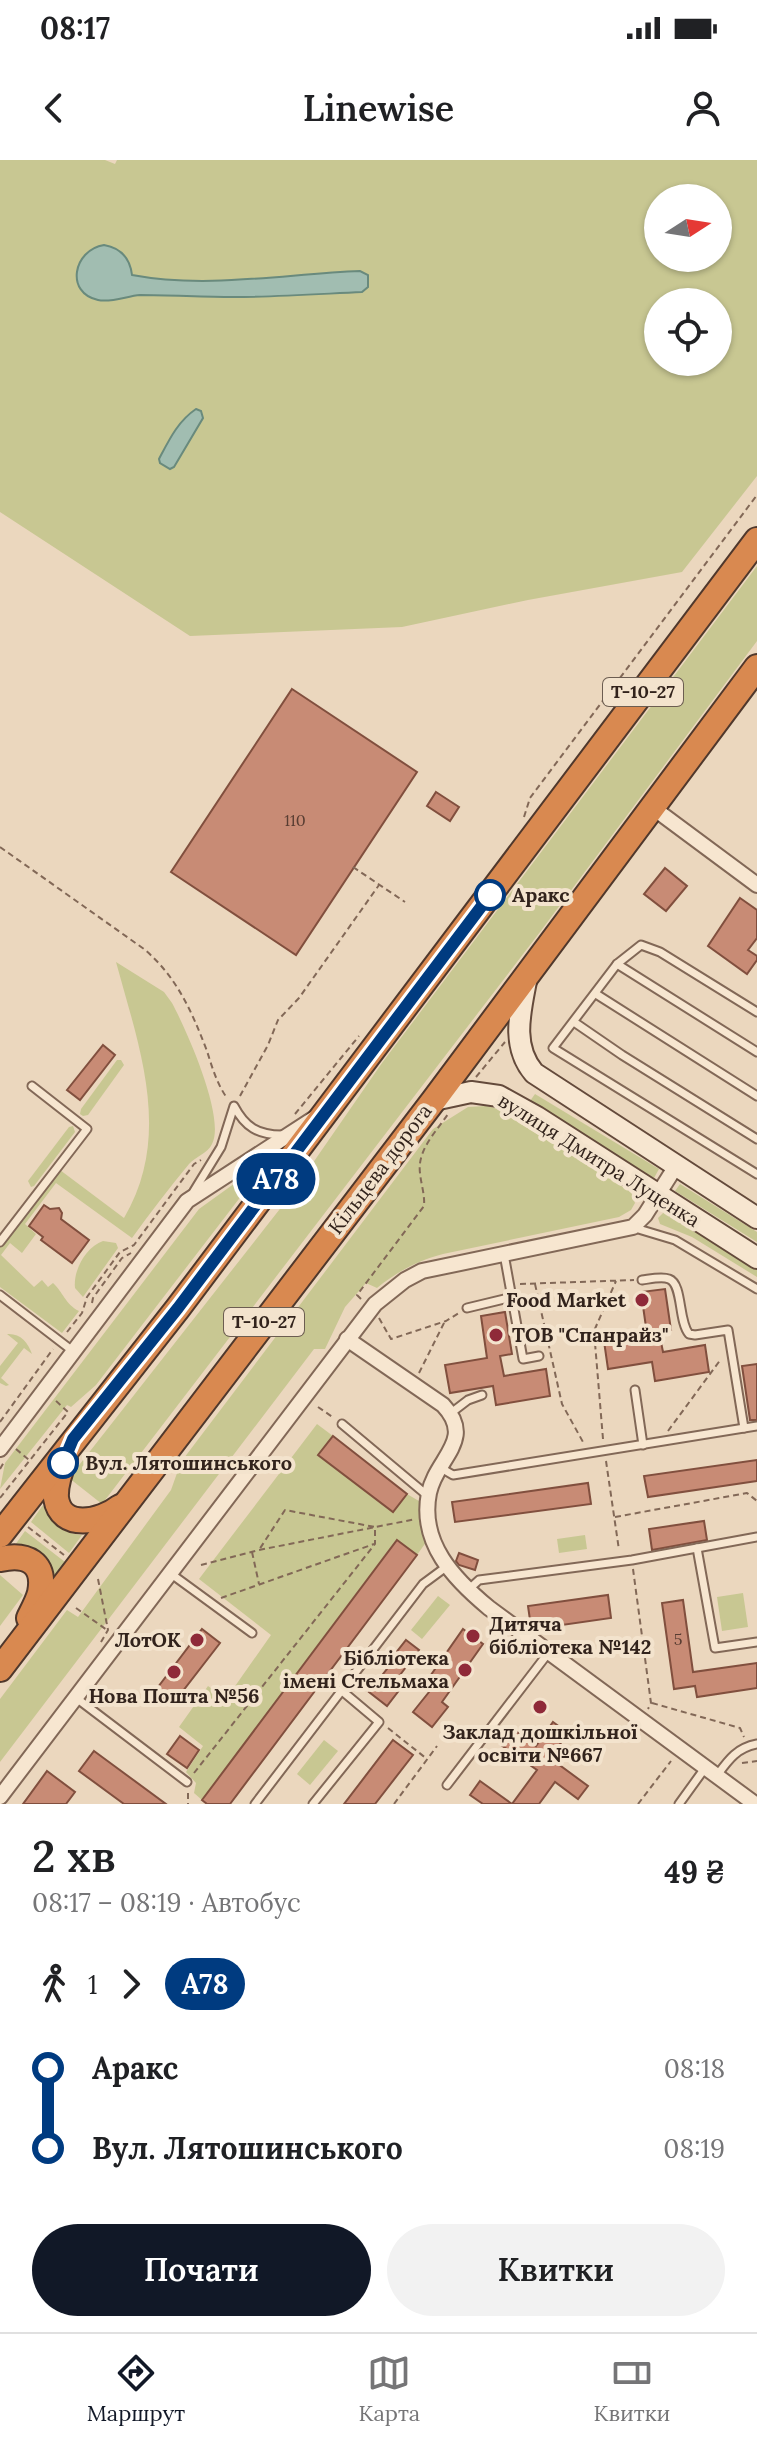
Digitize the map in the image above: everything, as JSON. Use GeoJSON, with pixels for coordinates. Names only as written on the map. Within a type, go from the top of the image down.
{"type":"FeatureCollection","features":[{"type":"Feature","properties":{"kind":"highway","name":"Т-10-27"},"geometry":{"type":"LineString","coordinates":[[0,1535],[178,1308],[757,540]]}},
{"type":"Feature","properties":{"kind":"highway","name":"Кільцева дорога"},"geometry":{"type":"LineString","coordinates":[[0,1669],[434,1100],[757,667]]}},
{"type":"Feature","properties":{"kind":"highway"},"geometry":{"type":"LineString","coordinates":[[73,1439],[58,1474],[59,1508],[67,1517],[98,1520],[134,1495]]}},
{"type":"Feature","properties":{"kind":"highway"},"geometry":{"type":"LineString","coordinates":[[0,1559],[23,1556],[38,1568],[40,1594],[17,1646]]}},
{"type":"Feature","properties":{"kind":"main road","name":"вулиця Дмитра Луценка"},"geometry":{"type":"LineString","coordinates":[[528,975],[519,1027],[519,1048],[525,1063],[534,1073],[757,1218]]}},
{"type":"Feature","properties":{"kind":"main road","name":"вулиця Дмитра Луценка"},"geometry":{"type":"LineString","coordinates":[[434,1100],[462,1094],[499,1096],[537,1117],[757,1258]]}},
{"type":"Feature","properties":{"kind":"street"},"geometry":{"type":"LineString","coordinates":[[652,807],[757,885]]}},
{"type":"Feature","properties":{"kind":"street"},"geometry":{"type":"LineString","coordinates":[[4,1449],[187,1201],[289,1128],[330,1107]]}},
{"type":"Feature","properties":{"kind":"street"},"geometry":{"type":"LineString","coordinates":[[0,1797],[347,1339],[390,1291],[422,1271],[633,1227],[645,1215],[676,1166]]}},
{"type":"Feature","properties":{"kind":"street"},"geometry":{"type":"LineString","coordinates":[[347,1339],[443,1405],[454,1416],[457,1436],[428,1496],[437,1551],[446,1567],[468,1590],[755,1804]]}},
{"type":"Feature","properties":{"kind":"lane"},"geometry":{"type":"LineString","coordinates":[[757,1012],[660,952],[641,945],[617,964],[553,1048],[757,1174]]}},
{"type":"Feature","properties":{"kind":"lane"},"geometry":{"type":"LineString","coordinates":[[617,964],[757,1052]]}},
{"type":"Feature","properties":{"kind":"lane"},"geometry":{"type":"LineString","coordinates":[[596,994],[757,1096]]}},
{"type":"Feature","properties":{"kind":"lane"},"geometry":{"type":"LineString","coordinates":[[574,1022],[757,1139]]}},
{"type":"Feature","properties":{"kind":"lane"},"geometry":{"type":"LineString","coordinates":[[0,1242],[87,1129],[32,1086]]}},
{"type":"Feature","properties":{"kind":"lane"},"geometry":{"type":"LineString","coordinates":[[234,1106],[241,1119],[256,1132],[273,1135],[289,1128]]}},
{"type":"Feature","properties":{"kind":"lane"},"geometry":{"type":"LineString","coordinates":[[187,1201],[221,1147],[234,1106]]}},
{"type":"Feature","properties":{"kind":"lane"},"geometry":{"type":"LineString","coordinates":[[633,1227],[675,1240],[757,1289]]}},
{"type":"Feature","properties":{"kind":"lane"},"geometry":{"type":"LineString","coordinates":[[504,1254],[523,1359],[539,1356]]}},
{"type":"Feature","properties":{"kind":"lane"},"geometry":{"type":"LineString","coordinates":[[642,1280],[671,1279],[676,1284],[685,1330],[689,1334],[728,1330],[744,1428]]}},
{"type":"Feature","properties":{"kind":"lane"},"geometry":{"type":"LineString","coordinates":[[0,1295],[74,1352]]}},
{"type":"Feature","properties":{"kind":"lane"},"geometry":{"type":"LineString","coordinates":[[467,1308],[513,1297]]}},
{"type":"Feature","properties":{"kind":"lane"},"geometry":{"type":"LineString","coordinates":[[635,1390],[643,1445]]}},
{"type":"Feature","properties":{"kind":"lane"},"geometry":{"type":"LineString","coordinates":[[451,1413],[468,1400],[482,1395]]}},
{"type":"Feature","properties":{"kind":"lane"},"geometry":{"type":"LineString","coordinates":[[342,1424],[428,1496]]}},
{"type":"Feature","properties":{"kind":"lane"},"geometry":{"type":"LineString","coordinates":[[440,1468],[453,1475],[757,1426]]}},
{"type":"Feature","properties":{"kind":"lane"},"geometry":{"type":"LineString","coordinates":[[468,1590],[479,1580],[621,1562],[757,1537]]}},
{"type":"Feature","properties":{"kind":"lane"},"geometry":{"type":"LineString","coordinates":[[697,1548],[715,1648],[757,1642]]}},
{"type":"Feature","properties":{"kind":"lane"},"geometry":{"type":"LineString","coordinates":[[255,1804],[423,1584],[446,1567]]}},
{"type":"Feature","properties":{"kind":"lane"},"geometry":{"type":"LineString","coordinates":[[170,1572],[252,1633]]}},
{"type":"Feature","properties":{"kind":"lane"},"geometry":{"type":"LineString","coordinates":[[447,1785],[549,1652]]}},
{"type":"Feature","properties":{"kind":"lane"},"geometry":{"type":"LineString","coordinates":[[313,1804],[379,1722],[341,1690]]}},
{"type":"Feature","properties":{"kind":"lane"},"geometry":{"type":"LineString","coordinates":[[75,1697],[187,1782]]}},
{"type":"Feature","properties":{"kind":"lane"},"geometry":{"type":"LineString","coordinates":[[679,1804],[712,1770],[731,1755],[753,1745]]}},
{"type":"Feature","properties":{"kind":"path"},"geometry":{"type":"LineString","coordinates":[[522,827],[530,798],[757,495]]}},
{"type":"Feature","properties":{"kind":"path"},"geometry":{"type":"LineString","coordinates":[[0,847],[161,964],[174,979],[194,1016],[224,1095],[234,1106],[268,1045],[278,1020],[299,998],[379,885]]}},
{"type":"Feature","properties":{"kind":"path"},"geometry":{"type":"LineString","coordinates":[[353,867],[405,902]]}},
{"type":"Feature","properties":{"kind":"path"},"geometry":{"type":"LineString","coordinates":[[467,1308],[446,1321],[391,1339],[382,1322],[357,1295],[421,1211],[425,1200],[419,1167],[426,1146],[462,1094],[519,1027]]}},
{"type":"Feature","properties":{"kind":"path"},"geometry":{"type":"LineString","coordinates":[[289,1128],[365,1029]]}},
{"type":"Feature","properties":{"kind":"path"},"geometry":{"type":"LineString","coordinates":[[0,1422],[82,1313],[87,1297],[120,1252],[134,1245],[194,1164],[202,1159],[213,1163]]}},
{"type":"Feature","properties":{"kind":"path"},"geometry":{"type":"LineString","coordinates":[[511,1284],[642,1280]]}},
{"type":"Feature","properties":{"kind":"path"},"geometry":{"type":"LineString","coordinates":[[616,1281],[594,1331],[604,1450],[621,1562]]}},
{"type":"Feature","properties":{"kind":"path"},"geometry":{"type":"LineString","coordinates":[[535,1284],[562,1404],[589,1454]]}},
{"type":"Feature","properties":{"kind":"path"},"geometry":{"type":"LineString","coordinates":[[413,1384],[446,1321]]}},
{"type":"Feature","properties":{"kind":"path"},"geometry":{"type":"LineString","coordinates":[[660,1442],[730,1347]]}},
{"type":"Feature","properties":{"kind":"path"},"geometry":{"type":"LineString","coordinates":[[0,1498],[68,1412],[53,1398]]}},
{"type":"Feature","properties":{"kind":"path"},"geometry":{"type":"LineString","coordinates":[[318,1407],[342,1424]]}},
{"type":"Feature","properties":{"kind":"path"},"geometry":{"type":"LineString","coordinates":[[4,1449],[30,1460]]}},
{"type":"Feature","properties":{"kind":"path"},"geometry":{"type":"LineString","coordinates":[[613,1517],[747,1493],[757,1501]]}},
{"type":"Feature","properties":{"kind":"path"},"geometry":{"type":"LineString","coordinates":[[259,1550],[285,1510],[375,1527]]}},
{"type":"Feature","properties":{"kind":"path"},"geometry":{"type":"LineString","coordinates":[[201,1565],[259,1550],[429,1516]]}},
{"type":"Feature","properties":{"kind":"path"},"geometry":{"type":"LineString","coordinates":[[27,1526],[69,1558]]}},
{"type":"Feature","properties":{"kind":"path"},"geometry":{"type":"LineString","coordinates":[[188,1804],[187,1782],[375,1544],[375,1527]]}},
{"type":"Feature","properties":{"kind":"path"},"geometry":{"type":"LineString","coordinates":[[209,1602],[375,1544]]}},
{"type":"Feature","properties":{"kind":"path"},"geometry":{"type":"LineString","coordinates":[[252,1552],[259,1585]]}},
{"type":"Feature","properties":{"kind":"path"},"geometry":{"type":"LineString","coordinates":[[632,1560],[651,1703],[643,1720]]}},
{"type":"Feature","properties":{"kind":"path"},"geometry":{"type":"LineString","coordinates":[[98,1579],[108,1630],[100,1641],[110,1650]]}},
{"type":"Feature","properties":{"kind":"path"},"geometry":{"type":"LineString","coordinates":[[76,1608],[108,1630]]}},
{"type":"Feature","properties":{"kind":"path"},"geometry":{"type":"LineString","coordinates":[[651,1703],[740,1728],[753,1745]]}},
{"type":"Feature","properties":{"kind":"path"},"geometry":{"type":"LineString","coordinates":[[379,1722],[428,1760]]}},
{"type":"Feature","properties":{"kind":"path"},"geometry":{"type":"LineString","coordinates":[[394,1804],[437,1746]]}},
{"type":"Feature","properties":{"kind":"path"},"geometry":{"type":"LineString","coordinates":[[638,1804],[681,1748]]}},
{"type":"Feature","properties":{"kind":"shaded area"},"geometry":{"type":"Polygon","coordinates":[[[0,160],[105,160],[115,164],[117,160],[757,160],[757,476],[682,572],[402,627],[190,636],[0,512],[0,160]]]}},
{"type":"Feature","properties":{"kind":"shaded area"},"geometry":{"type":"Polygon","coordinates":[[[104,245],[124,255],[132,275],[217,281],[360,271],[368,275],[368,287],[362,292],[233,297],[140,295],[103,301],[88,296],[81,289],[77,272],[85,255],[104,245]]]}},
{"type":"Feature","properties":{"kind":"shaded area"},"geometry":{"type":"Polygon","coordinates":[[[196,409],[201,411],[203,418],[170,469],[159,459],[179,425],[196,409]]]}},
{"type":"Feature","properties":{"kind":"shaded area"},"geometry":{"type":"Polygon","coordinates":[[[757,566],[757,641],[540,932],[102,1504],[69,1478],[290,1196],[382,1063],[757,566]]]}},
{"type":"Feature","properties":{"kind":"shaded area"},"geometry":{"type":"Polygon","coordinates":[[[116,962],[164,992],[172,1003],[209,1095],[215,1132],[210,1147],[189,1164],[132,1238],[56,1183],[25,1224],[36,1234],[22,1253],[10,1243],[1,1255],[34,1287],[42,1280],[48,1287],[53,1283],[70,1305],[79,1311],[62,1333],[0,1287],[0,1248],[60,1170],[124,1218],[139,1187],[147,1155],[147,1091],[142,1058],[116,962]]]}},
{"type":"Feature","properties":{"kind":"shaded area"},"geometry":{"type":"Polygon","coordinates":[[[117,1060],[124,1065],[88,1115],[83,1116],[81,1109],[117,1060]]]}},
{"type":"Feature","properties":{"kind":"shaded area"},"geometry":{"type":"Polygon","coordinates":[[[535,1094],[659,1169],[654,1178],[530,1101],[535,1094]]]}},
{"type":"Feature","properties":{"kind":"shaded area"},"geometry":{"type":"Polygon","coordinates":[[[468,1107],[495,1108],[631,1192],[635,1203],[631,1210],[619,1217],[443,1254],[408,1267],[377,1288],[366,1283],[345,1307],[325,1349],[314,1349],[0,1762],[0,1699],[67,1610],[78,1617],[171,1490],[181,1462],[433,1129],[468,1107]]]}},
{"type":"Feature","properties":{"kind":"shaded area"},"geometry":{"type":"Polygon","coordinates":[[[73,1126],[75,1132],[31,1187],[28,1181],[69,1127],[73,1126]]]}},
{"type":"Feature","properties":{"kind":"shaded area"},"geometry":{"type":"Polygon","coordinates":[[[267,1160],[96,1385],[71,1407],[67,1405],[0,1489],[5,1463],[199,1209],[267,1160]]]}},
{"type":"Feature","properties":{"kind":"shaded area"},"geometry":{"type":"Polygon","coordinates":[[[680,1184],[757,1232],[757,1242],[675,1191],[680,1184]]]}},
{"type":"Feature","properties":{"kind":"shaded area"},"geometry":{"type":"Polygon","coordinates":[[[665,1211],[757,1268],[757,1277],[692,1237],[660,1224],[658,1218],[665,1211]]]}},
{"type":"Feature","properties":{"kind":"shaded area"},"geometry":{"type":"Polygon","coordinates":[[[103,1241],[116,1243],[118,1248],[83,1297],[75,1288],[78,1267],[91,1248],[103,1241]]]}},
{"type":"Feature","properties":{"kind":"shaded area"},"geometry":{"type":"Polygon","coordinates":[[[7,1334],[23,1339],[32,1354],[24,1348],[1,1378],[9,1385],[6,1386],[0,1383],[0,1366],[18,1343],[7,1334]]]}},
{"type":"Feature","properties":{"kind":"shaded area"},"geometry":{"type":"Polygon","coordinates":[[[317,1424],[333,1436],[319,1455],[393,1512],[407,1494],[424,1504],[429,1538],[417,1555],[396,1540],[202,1800],[194,1793],[196,1783],[186,1772],[203,1746],[179,1727],[208,1686],[226,1699],[271,1635],[199,1579],[317,1424]]]}},
{"type":"Feature","properties":{"kind":"shaded area"},"geometry":{"type":"Polygon","coordinates":[[[43,1505],[58,1526],[82,1535],[69,1553],[31,1522],[43,1505]]]}},
{"type":"Feature","properties":{"kind":"shaded area"},"geometry":{"type":"Polygon","coordinates":[[[25,1531],[65,1562],[54,1576],[49,1563],[40,1554],[15,1545],[25,1531]]]}},
{"type":"Feature","properties":{"kind":"shaded area"},"geometry":{"type":"Polygon","coordinates":[[[585,1535],[587,1549],[559,1553],[557,1539],[585,1535]]]}},
{"type":"Feature","properties":{"kind":"shaded area"},"geometry":{"type":"Polygon","coordinates":[[[0,1575],[23,1595],[0,1626],[0,1575]]]}},
{"type":"Feature","properties":{"kind":"shaded area"},"geometry":{"type":"Polygon","coordinates":[[[743,1593],[748,1627],[722,1631],[717,1597],[743,1593]]]}},
{"type":"Feature","properties":{"kind":"shaded area"},"geometry":{"type":"Polygon","coordinates":[[[438,1596],[450,1605],[422,1639],[411,1630],[438,1596]]]}},
{"type":"Feature","properties":{"kind":"shaded area"},"geometry":{"type":"Polygon","coordinates":[[[324,1740],[338,1751],[310,1785],[297,1774],[324,1740]]]}},
{"type":"Feature","properties":{"kind":"building"},"geometry":{"type":"Polygon","coordinates":[[[292,689],[417,772],[296,955],[171,872],[292,689]]]}},
{"type":"Feature","properties":{"kind":"building"},"geometry":{"type":"Polygon","coordinates":[[[436,792],[459,807],[450,821],[427,806],[436,792]]]}},
{"type":"Feature","properties":{"kind":"building"},"geometry":{"type":"Polygon","coordinates":[[[665,868],[687,886],[666,911],[644,894],[665,868]]]}},
{"type":"Feature","properties":{"kind":"building"},"geometry":{"type":"Polygon","coordinates":[[[740,898],[757,910],[757,938],[748,950],[757,956],[757,960],[747,974],[708,946],[740,898]]]}},
{"type":"Feature","properties":{"kind":"building"},"geometry":{"type":"Polygon","coordinates":[[[103,1045],[115,1055],[80,1100],[67,1090],[103,1045]]]}},
{"type":"Feature","properties":{"kind":"building"},"geometry":{"type":"Polygon","coordinates":[[[44,1205],[50,1209],[59,1208],[61,1219],[89,1240],[72,1263],[41,1240],[43,1237],[29,1226],[44,1205]]]}},
{"type":"Feature","properties":{"kind":"building"},"geometry":{"type":"Polygon","coordinates":[[[665,1289],[671,1330],[659,1332],[663,1352],[705,1345],[709,1372],[655,1381],[652,1362],[608,1369],[604,1341],[647,1334],[641,1292],[665,1289]]]}},
{"type":"Feature","properties":{"kind":"building"},"geometry":{"type":"Polygon","coordinates":[[[505,1312],[512,1354],[500,1356],[504,1376],[546,1369],[550,1396],[496,1405],[493,1386],[450,1393],[445,1365],[487,1358],[481,1316],[505,1312]]]}},
{"type":"Feature","properties":{"kind":"building"},"geometry":{"type":"Polygon","coordinates":[[[757,1364],[757,1420],[750,1420],[742,1366],[757,1364]]]}},
{"type":"Feature","properties":{"kind":"building"},"geometry":{"type":"Polygon","coordinates":[[[333,1436],[407,1494],[393,1512],[318,1455],[333,1436]]]}},
{"type":"Feature","properties":{"kind":"building"},"geometry":{"type":"Polygon","coordinates":[[[757,1460],[757,1481],[648,1497],[644,1476],[757,1460]]]}},
{"type":"Feature","properties":{"kind":"building"},"geometry":{"type":"Polygon","coordinates":[[[588,1483],[591,1504],[455,1522],[452,1502],[588,1483]]]}},
{"type":"Feature","properties":{"kind":"building"},"geometry":{"type":"Polygon","coordinates":[[[704,1521],[707,1540],[652,1550],[649,1529],[704,1521]]]}},
{"type":"Feature","properties":{"kind":"building"},"geometry":{"type":"Polygon","coordinates":[[[397,1540],[417,1555],[230,1804],[207,1804],[202,1800],[397,1540]]]}},
{"type":"Feature","properties":{"kind":"building"},"geometry":{"type":"Polygon","coordinates":[[[459,1553],[478,1560],[475,1570],[459,1565],[456,1561],[459,1553]]]}},
{"type":"Feature","properties":{"kind":"building"},"geometry":{"type":"Polygon","coordinates":[[[608,1595],[611,1618],[531,1627],[528,1606],[608,1595]]]}},
{"type":"Feature","properties":{"kind":"building"},"geometry":{"type":"Polygon","coordinates":[[[683,1600],[693,1672],[757,1663],[757,1688],[697,1697],[695,1686],[674,1689],[662,1603],[683,1600]]]}},
{"type":"Feature","properties":{"kind":"building"},"geometry":{"type":"Polygon","coordinates":[[[202,1629],[220,1643],[172,1705],[155,1691],[202,1629]]]}},
{"type":"Feature","properties":{"kind":"building"},"geometry":{"type":"Polygon","coordinates":[[[463,1629],[483,1644],[442,1702],[448,1707],[432,1727],[413,1712],[433,1687],[426,1682],[463,1629]]]}},
{"type":"Feature","properties":{"kind":"building"},"geometry":{"type":"Polygon","coordinates":[[[406,1640],[419,1650],[400,1675],[407,1680],[387,1706],[369,1692],[406,1640]]]}},
{"type":"Feature","properties":{"kind":"building","name":"Заклад дошкільної освіти №667"},"geometry":{"type":"Polygon","coordinates":[[[553,1722],[568,1733],[550,1758],[588,1786],[578,1799],[555,1782],[539,1804],[512,1804],[537,1770],[501,1745],[513,1729],[536,1746],[553,1722]]]}},
{"type":"Feature","properties":{"kind":"building"},"geometry":{"type":"Polygon","coordinates":[[[180,1736],[199,1750],[187,1768],[167,1754],[180,1736]]]}},
{"type":"Feature","properties":{"kind":"building"},"geometry":{"type":"Polygon","coordinates":[[[393,1740],[413,1755],[375,1804],[344,1804],[393,1740]]]}},
{"type":"Feature","properties":{"kind":"building"},"geometry":{"type":"Polygon","coordinates":[[[94,1751],[166,1804],[124,1804],[79,1771],[94,1751]]]}},
{"type":"Feature","properties":{"kind":"building"},"geometry":{"type":"Polygon","coordinates":[[[47,1771],[75,1792],[66,1804],[23,1804],[47,1771]]]}},
{"type":"Feature","properties":{"kind":"building","name":"Заклад дошкільної освіти №667"},"geometry":{"type":"Polygon","coordinates":[[[480,1781],[512,1804],[483,1804],[470,1795],[480,1781]]]}},
{"type":"Feature","properties":{"kind":"bus line","name":"А78"},"geometry":{"type":"LineString","coordinates":[[63,1463],[73,1439],[178,1308],[490,895]]}},
{"type":"Feature","properties":{"kind":"place","name":"Аракс"},"geometry":{"type":"Point","coordinates":[490,895]}},
{"type":"Feature","properties":{"kind":"place","name":"Food Market"},"geometry":{"type":"Point","coordinates":[642,1300]}},
{"type":"Feature","properties":{"kind":"place","name":"ТОВ \"Спанрайз\""},"geometry":{"type":"Point","coordinates":[496,1335]}},
{"type":"Feature","properties":{"kind":"place","name":"Вул. Лятошинського"},"geometry":{"type":"Point","coordinates":[63,1463]}},
{"type":"Feature","properties":{"kind":"place","name":"Дитяча бібліотека №142"},"geometry":{"type":"Point","coordinates":[473,1636]}},
{"type":"Feature","properties":{"kind":"place","name":"ЛотОК"},"geometry":{"type":"Point","coordinates":[197,1640]}},
{"type":"Feature","properties":{"kind":"place","name":"Бібліотека імені Стельмаха"},"geometry":{"type":"Point","coordinates":[465,1670]}},
{"type":"Feature","properties":{"kind":"place","name":"Нова Пошта №56"},"geometry":{"type":"Point","coordinates":[174,1672]}},
{"type":"Feature","properties":{"kind":"place","name":"Заклад дошкільної освіти №667"},"geometry":{"type":"Point","coordinates":[540,1707]}}]}
